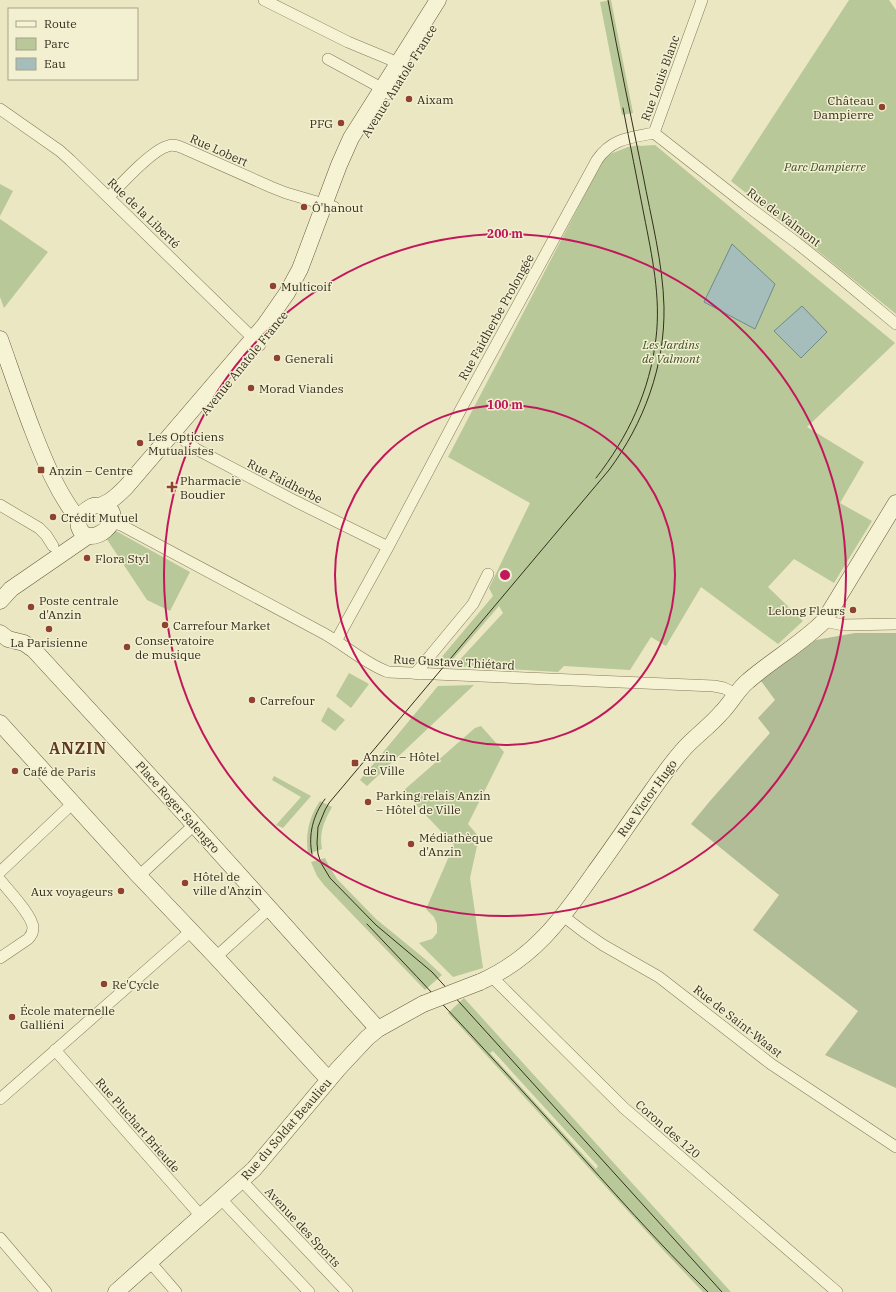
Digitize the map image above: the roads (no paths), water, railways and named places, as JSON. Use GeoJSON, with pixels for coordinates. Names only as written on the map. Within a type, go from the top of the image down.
{"type":"FeatureCollection","features":[{"type":"Feature","properties":{"kind":"street"},"geometry":{"type":"LineString","coordinates":[[264,0],[402,67]]}},
{"type":"Feature","properties":{"kind":"street","name":"Avenue Anatole France"},"geometry":{"type":"LineString","coordinates":[[402,67],[438,0]]}},
{"type":"Feature","properties":{"kind":"street","name":"Avenue Anatole France"},"geometry":{"type":"LineString","coordinates":[[82,527],[94,536],[108,528],[118,509],[177,435],[257,341],[294,282],[329,205],[344,151],[359,124],[386,91],[450,0]]}},
{"type":"Feature","properties":{"kind":"street","name":"Rue Louis Blanc"},"geometry":{"type":"LineString","coordinates":[[621,141],[654,133],[702,0]]}},
{"type":"Feature","properties":{"kind":"street"},"geometry":{"type":"LineString","coordinates":[[328,59],[386,91]]}},
{"type":"Feature","properties":{"kind":"street","name":"Rue de la Liberté"},"geometry":{"type":"LineString","coordinates":[[0,110],[60,151],[257,341]]}},
{"type":"Feature","properties":{"kind":"street","name":"Rue de Valmont"},"geometry":{"type":"LineString","coordinates":[[654,133],[838,274],[896,324]]}},
{"type":"Feature","properties":{"kind":"street","name":"Rue Faidherbe Prolongée"},"geometry":{"type":"LineString","coordinates":[[388,548],[461,409],[592,167],[605,150],[614,143],[621,141]]}},
{"type":"Feature","properties":{"kind":"street","name":"Rue Lobert"},"geometry":{"type":"LineString","coordinates":[[109,197],[139,166],[155,153],[167,146],[175,145],[286,193],[329,205]]}},
{"type":"Feature","properties":{"kind":"street"},"geometry":{"type":"LineString","coordinates":[[0,339],[17,390],[44,459],[67,505],[82,527]]}},
{"type":"Feature","properties":{"kind":"street","name":"Avenue Anatole France"},"geometry":{"type":"LineString","coordinates":[[0,601],[3,596],[82,527],[82,514],[113,499],[122,492],[177,435]]}},
{"type":"Feature","properties":{"kind":"street","name":"Rue Faidherbe"},"geometry":{"type":"LineString","coordinates":[[177,435],[196,449],[388,548]]}},
{"type":"Feature","properties":{"kind":"street"},"geometry":{"type":"LineString","coordinates":[[57,485],[73,499],[109,510],[112,520]]}},
{"type":"Feature","properties":{"kind":"street","name":"Rue Victor Hugo"},"geometry":{"type":"LineString","coordinates":[[423,1004],[486,979],[526,954],[542,940],[564,916],[677,756],[693,738],[719,716],[749,680],[809,635],[824,621],[896,503]]}},
{"type":"Feature","properties":{"kind":"street"},"geometry":{"type":"LineString","coordinates":[[0,505],[39,528],[46,535],[53,546]]}},
{"type":"Feature","properties":{"kind":"street","name":"Rue Gustave Thiétard"},"geometry":{"type":"LineString","coordinates":[[112,520],[336,641],[362,659],[391,673],[714,686],[724,688],[736,694]]}},
{"type":"Feature","properties":{"kind":"street","name":"Avenue Anatole France"},"geometry":{"type":"LineString","coordinates":[[0,584],[82,527]]}},
{"type":"Feature","properties":{"kind":"street"},"geometry":{"type":"LineString","coordinates":[[336,641],[388,548]]}},
{"type":"Feature","properties":{"kind":"street"},"geometry":{"type":"LineString","coordinates":[[415,674],[473,604],[488,574]]}},
{"type":"Feature","properties":{"kind":"street"},"geometry":{"type":"LineString","coordinates":[[824,621],[838,625],[896,624]]}},
{"type":"Feature","properties":{"kind":"street","name":"Place Roger Salengro"},"geometry":{"type":"LineString","coordinates":[[0,633],[8,639],[24,643],[34,650],[270,908],[378,1029]]}},
{"type":"Feature","properties":{"kind":"street"},"geometry":{"type":"LineString","coordinates":[[0,723],[139,876],[329,1080]]}},
{"type":"Feature","properties":{"kind":"street"},"geometry":{"type":"LineString","coordinates":[[0,872],[73,803]]}},
{"type":"Feature","properties":{"kind":"street"},"geometry":{"type":"LineString","coordinates":[[139,876],[194,825]]}},
{"type":"Feature","properties":{"kind":"street"},"geometry":{"type":"LineString","coordinates":[[0,880],[30,918],[33,927],[31,935],[28,939],[0,958]]}},
{"type":"Feature","properties":{"kind":"street"},"geometry":{"type":"LineString","coordinates":[[216,957],[270,908]]}},
{"type":"Feature","properties":{"kind":"street","name":"Rue de Saint-Waast"},"geometry":{"type":"LineString","coordinates":[[564,916],[603,945],[659,977],[771,1064],[896,1147]]}},
{"type":"Feature","properties":{"kind":"street"},"geometry":{"type":"LineString","coordinates":[[0,1099],[191,931]]}},
{"type":"Feature","properties":{"kind":"street","name":"Coron des 120"},"geometry":{"type":"LineString","coordinates":[[486,979],[624,1108],[837,1292]]}},
{"type":"Feature","properties":{"kind":"street","name":"Rue du Soldat Beaulieu"},"geometry":{"type":"LineString","coordinates":[[116,1292],[265,1157],[329,1080],[367,1038],[378,1029],[423,1004]]}},
{"type":"Feature","properties":{"kind":"street","name":"Rue Pluchart Brieude"},"geometry":{"type":"LineString","coordinates":[[56,1050],[201,1216]]}},
{"type":"Feature","properties":{"kind":"street","name":"Avenue des Sports"},"geometry":{"type":"LineString","coordinates":[[241,1180],[346,1292]]}},
{"type":"Feature","properties":{"kind":"street"},"geometry":{"type":"LineString","coordinates":[[220,1199],[309,1292]]}},
{"type":"Feature","properties":{"kind":"street"},"geometry":{"type":"LineString","coordinates":[[0,1238],[46,1292]]}},
{"type":"Feature","properties":{"kind":"street"},"geometry":{"type":"LineString","coordinates":[[150,1262],[176,1292]]}},
{"type":"Feature","properties":{"kind":"water"},"geometry":{"type":"Polygon","coordinates":[[[732,244],[775,284],[755,329],[704,302],[732,244]]]}},
{"type":"Feature","properties":{"kind":"water"},"geometry":{"type":"Polygon","coordinates":[[[802,306],[827,332],[801,358],[774,331],[802,306]]]}},
{"type":"Feature","properties":{"kind":"tram line"},"geometry":{"type":"LineString","coordinates":[[608,0],[653,224],[663,290],[664,307],[661,351],[650,393],[632,433],[609,470],[329,803],[318,827],[317,843],[321,863],[330,878],[376,925],[432,972],[722,1292]]}},
{"type":"Feature","properties":{"kind":"tram line"},"geometry":{"type":"LineString","coordinates":[[596,478],[618,446],[636,412],[649,376],[656,338],[657,292],[653,261],[623,108]]}},
{"type":"Feature","properties":{"kind":"tram line"},"geometry":{"type":"LineString","coordinates":[[312,854],[312,825],[317,812],[325,799]]}},
{"type":"Feature","properties":{"kind":"tram line"},"geometry":{"type":"LineString","coordinates":[[367,924],[491,1056],[653,1235],[708,1292]]}},
{"type":"Feature","properties":{"kind":"place","name":"Aixam"},"geometry":{"type":"Point","coordinates":[409,99]}},
{"type":"Feature","properties":{"kind":"place","name":"Château Dampierre"},"geometry":{"type":"Point","coordinates":[882,107]}},
{"type":"Feature","properties":{"kind":"place","name":"PFG"},"geometry":{"type":"Point","coordinates":[341,123]}},
{"type":"Feature","properties":{"kind":"place","name":"Ô'hanout"},"geometry":{"type":"Point","coordinates":[304,207]}},
{"type":"Feature","properties":{"kind":"place","name":"Multicoif"},"geometry":{"type":"Point","coordinates":[273,286]}},
{"type":"Feature","properties":{"kind":"place","name":"Generali"},"geometry":{"type":"Point","coordinates":[277,358]}},
{"type":"Feature","properties":{"kind":"place","name":"Morad Viandes"},"geometry":{"type":"Point","coordinates":[251,388]}},
{"type":"Feature","properties":{"kind":"place","name":"Les Opticiens Mutualistes"},"geometry":{"type":"Point","coordinates":[140,443]}},
{"type":"Feature","properties":{"kind":"place","name":"Anzin – Centre"},"geometry":{"type":"Point","coordinates":[41,470]}},
{"type":"Feature","properties":{"kind":"place","name":"Pharmacie Boudier"},"geometry":{"type":"Point","coordinates":[172,487]}},
{"type":"Feature","properties":{"kind":"place","name":"Crédit Mutuel"},"geometry":{"type":"Point","coordinates":[53,517]}},
{"type":"Feature","properties":{"kind":"place","name":"Flora Styl"},"geometry":{"type":"Point","coordinates":[87,558]}},
{"type":"Feature","properties":{"kind":"place","name":"Poste centrale d'Anzin"},"geometry":{"type":"Point","coordinates":[31,607]}},
{"type":"Feature","properties":{"kind":"place","name":"Lelong Fleurs"},"geometry":{"type":"Point","coordinates":[853,610]}},
{"type":"Feature","properties":{"kind":"place","name":"Carrefour Market"},"geometry":{"type":"Point","coordinates":[165,625]}},
{"type":"Feature","properties":{"kind":"place","name":"La Parisienne"},"geometry":{"type":"Point","coordinates":[49,629]}},
{"type":"Feature","properties":{"kind":"place","name":"Conservatoire de musique"},"geometry":{"type":"Point","coordinates":[127,647]}},
{"type":"Feature","properties":{"kind":"place","name":"Carrefour"},"geometry":{"type":"Point","coordinates":[252,700]}},
{"type":"Feature","properties":{"kind":"place","name":"Anzin – Hôtel de Ville"},"geometry":{"type":"Point","coordinates":[355,763]}},
{"type":"Feature","properties":{"kind":"place","name":"Café de Paris"},"geometry":{"type":"Point","coordinates":[15,771]}},
{"type":"Feature","properties":{"kind":"place","name":"Parking relais Anzin – Hôtel de Ville"},"geometry":{"type":"Point","coordinates":[368,802]}},
{"type":"Feature","properties":{"kind":"place","name":"Médiathèque d'Anzin"},"geometry":{"type":"Point","coordinates":[411,844]}},
{"type":"Feature","properties":{"kind":"place","name":"Hôtel de ville d'Anzin"},"geometry":{"type":"Point","coordinates":[185,883]}},
{"type":"Feature","properties":{"kind":"place","name":"Aux voyageurs"},"geometry":{"type":"Point","coordinates":[121,891]}},
{"type":"Feature","properties":{"kind":"place","name":"Re'Cycle"},"geometry":{"type":"Point","coordinates":[104,984]}},
{"type":"Feature","properties":{"kind":"place","name":"École maternelle Galliéni"},"geometry":{"type":"Point","coordinates":[12,1017]}},
{"type":"Feature","properties":{"kind":"district","name":"ANZIN"},"geometry":{"type":"Point","coordinates":[78,748]}},
{"type":"Feature","properties":{"kind":"park label","name":"Parc Dampierre"},"geometry":{"type":"Point","coordinates":[825,166]}},
{"type":"Feature","properties":{"kind":"park label","name":"Les Jardins de Valmont"},"geometry":{"type":"Point","coordinates":[671,351]}}]}
